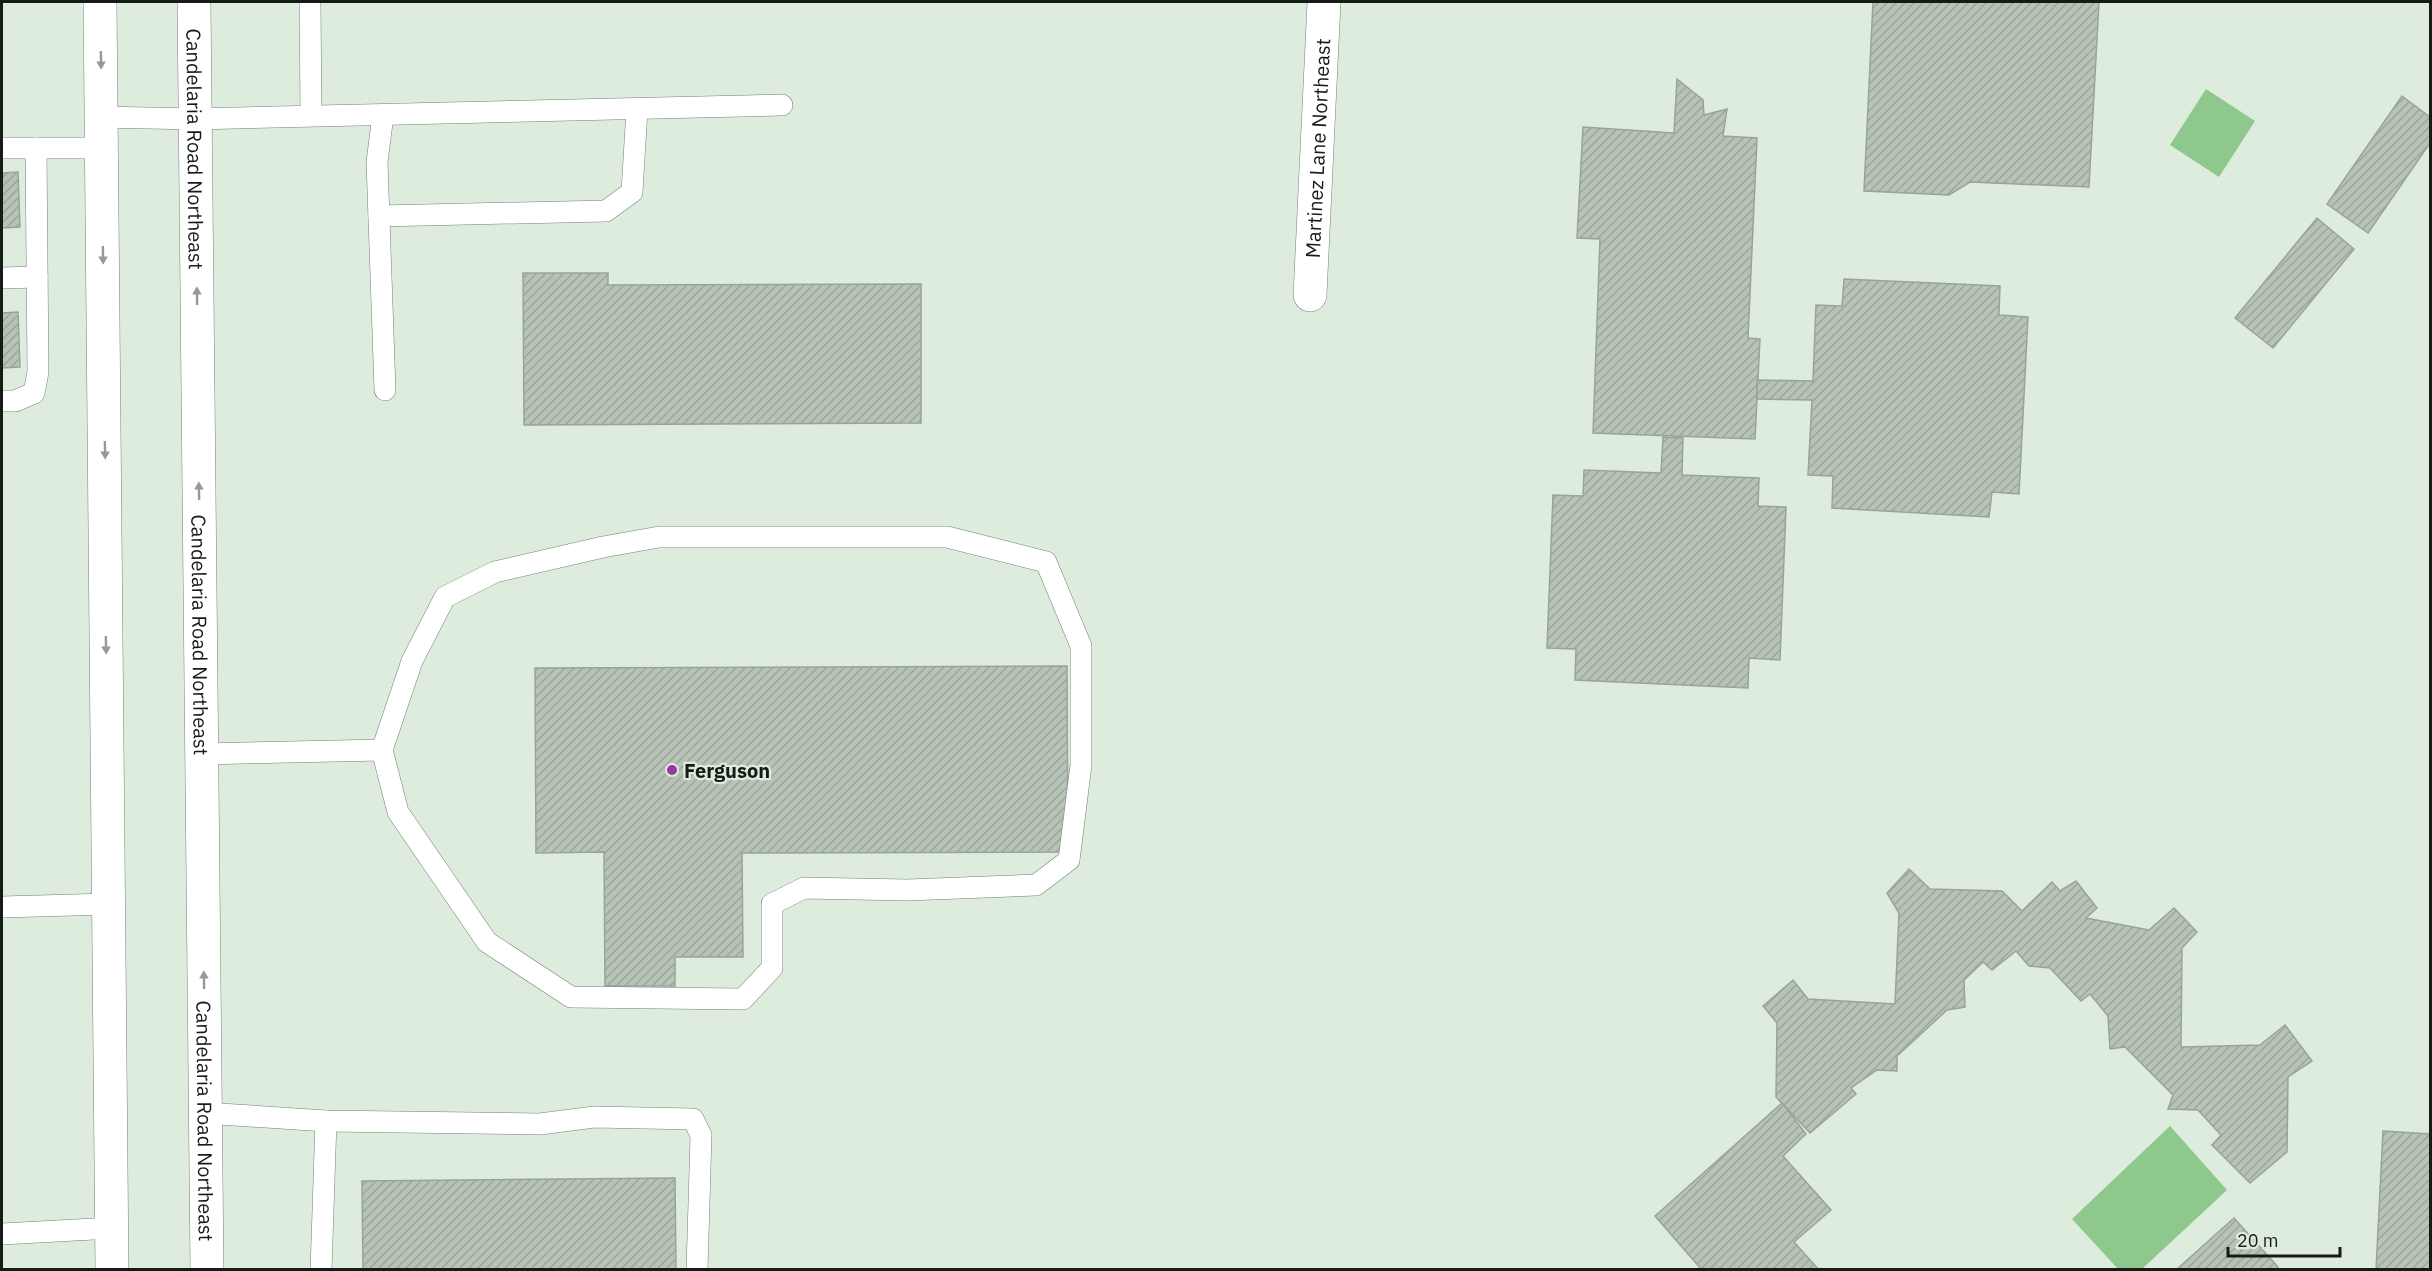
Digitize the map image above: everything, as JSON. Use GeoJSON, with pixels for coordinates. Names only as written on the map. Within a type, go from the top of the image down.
{"type":"FeatureCollection","features":[{"type":"Feature","properties":{"kind":"main road"},"geometry":{"type":"LineString","coordinates":[[100,2],[112,1269]]}},
{"type":"Feature","properties":{"kind":"main road","name":"Candelaria Road Northeast"},"geometry":{"type":"LineString","coordinates":[[194,2],[207,1269]]}},
{"type":"Feature","properties":{"kind":"main road","name":"Martinez Lane Northeast"},"geometry":{"type":"LineString","coordinates":[[1310,295],[1324,2]]}},
{"type":"Feature","properties":{"kind":"lane"},"geometry":{"type":"LineString","coordinates":[[310,2],[311,115]]}},
{"type":"Feature","properties":{"kind":"lane"},"geometry":{"type":"LineString","coordinates":[[2,148],[36,147],[102,133],[195,119],[782,105]]}},
{"type":"Feature","properties":{"kind":"lane"},"geometry":{"type":"LineString","coordinates":[[379,216],[606,211],[632,192],[637,109]]}},
{"type":"Feature","properties":{"kind":"lane"},"geometry":{"type":"LineString","coordinates":[[383,115],[377,162],[385,390]]}},
{"type":"Feature","properties":{"kind":"lane"},"geometry":{"type":"LineString","coordinates":[[2,401],[15,401],[34,393],[38,372],[36,147]]}},
{"type":"Feature","properties":{"kind":"lane"},"geometry":{"type":"LineString","coordinates":[[2,278],[37,277]]}},
{"type":"Feature","properties":{"kind":"lane"},"geometry":{"type":"LineString","coordinates":[[658,537],[946,537],[1046,562],[1081,646],[1081,765],[1069,860],[1036,885],[907,890],[804,888],[772,904],[772,968],[743,999],[571,997],[487,942],[398,812],[382,750],[412,661],[445,597],[495,572],[658,537]]}},
{"type":"Feature","properties":{"kind":"lane"},"geometry":{"type":"LineString","coordinates":[[201,754],[382,750]]}},
{"type":"Feature","properties":{"kind":"lane"},"geometry":{"type":"LineString","coordinates":[[2,907],[109,904]]}},
{"type":"Feature","properties":{"kind":"lane"},"geometry":{"type":"LineString","coordinates":[[205,1113],[327,1121],[540,1124],[594,1117],[693,1119],[700,1135],[697,1269]]}},
{"type":"Feature","properties":{"kind":"lane"},"geometry":{"type":"LineString","coordinates":[[321,1269],[327,1121]]}},
{"type":"Feature","properties":{"kind":"lane"},"geometry":{"type":"LineString","coordinates":[[2,1234],[112,1228]]}},
{"type":"Feature","properties":{"kind":"green space"},"geometry":{"type":"Polygon","coordinates":[[[2206,89],[2255,121],[2219,177],[2170,145],[2206,89]]]}},
{"type":"Feature","properties":{"kind":"green space"},"geometry":{"type":"Polygon","coordinates":[[[2170,1126],[2227,1190],[2142,1269],[2118,1269],[2072,1219],[2170,1126]]]}},
{"type":"Feature","properties":{"kind":"building"},"geometry":{"type":"Polygon","coordinates":[[[1873,2],[2099,2],[2089,187],[1970,182],[1949,195],[1864,191],[1873,2]]]}},
{"type":"Feature","properties":{"kind":"building"},"geometry":{"type":"Polygon","coordinates":[[[1677,79],[1703,100],[1704,115],[1727,109],[1723,136],[1757,138],[1748,338],[1760,339],[1755,439],[1593,433],[1600,239],[1577,238],[1583,127],[1674,133],[1677,79]]]}},
{"type":"Feature","properties":{"kind":"building"},"geometry":{"type":"Polygon","coordinates":[[[2402,96],[2430,117],[2430,143],[2368,233],[2327,204],[2402,96]]]}},
{"type":"Feature","properties":{"kind":"building"},"geometry":{"type":"Polygon","coordinates":[[[18,172],[20,227],[2,228],[2,173],[18,172]]]}},
{"type":"Feature","properties":{"kind":"building"},"geometry":{"type":"Polygon","coordinates":[[[2317,218],[2354,249],[2273,348],[2235,318],[2317,218]]]}},
{"type":"Feature","properties":{"kind":"building"},"geometry":{"type":"Polygon","coordinates":[[[523,273],[608,273],[608,285],[921,284],[921,423],[524,425],[523,273]]]}},
{"type":"Feature","properties":{"kind":"building"},"geometry":{"type":"Polygon","coordinates":[[[1844,279],[2000,286],[1999,315],[2028,317],[2019,494],[1992,492],[1989,517],[1832,508],[1833,476],[1808,475],[1812,400],[1757,399],[1757,380],[1813,381],[1816,305],[1842,306],[1844,279]]]}},
{"type":"Feature","properties":{"kind":"building"},"geometry":{"type":"Polygon","coordinates":[[[18,312],[20,367],[2,368],[2,313],[18,312]]]}},
{"type":"Feature","properties":{"kind":"building"},"geometry":{"type":"Polygon","coordinates":[[[1663,437],[1683,438],[1682,475],[1759,478],[1758,506],[1786,507],[1780,660],[1749,658],[1748,688],[1575,680],[1576,649],[1547,648],[1553,495],[1583,496],[1584,470],[1661,473],[1663,437]]]}},
{"type":"Feature","properties":{"kind":"building"},"geometry":{"type":"Polygon","coordinates":[[[1067,666],[1068,852],[742,853],[743,957],[675,957],[675,986],[605,986],[604,852],[536,853],[535,668],[1067,666]]]}},
{"type":"Feature","properties":{"kind":"building"},"geometry":{"type":"Polygon","coordinates":[[[1909,869],[1930,889],[2002,891],[2022,911],[2052,882],[2060,891],[2076,881],[2097,908],[2086,918],[2149,930],[2174,908],[2197,932],[2182,948],[2181,1047],[2260,1045],[2285,1025],[2312,1061],[2288,1077],[2287,1152],[2250,1183],[2212,1145],[2221,1135],[2198,1110],[2168,1109],[2173,1095],[2125,1047],[2110,1049],[2108,1016],[2090,994],[2081,1001],[2050,968],[2029,966],[2016,951],[1992,970],[1983,962],[1964,980],[1965,1007],[1947,1010],[1897,1056],[1897,1071],[1877,1070],[1851,1088],[1856,1094],[1810,1133],[1776,1097],[1777,1023],[1763,1006],[1793,980],[1808,999],[1895,1004],[1899,913],[1887,893],[1909,869]]]}},
{"type":"Feature","properties":{"kind":"building"},"geometry":{"type":"Polygon","coordinates":[[[1782,1103],[1806,1134],[1783,1156],[1831,1210],[1794,1242],[1819,1270],[1702,1270],[1655,1216],[1782,1103]]]}},
{"type":"Feature","properties":{"kind":"building"},"geometry":{"type":"Polygon","coordinates":[[[2383,1131],[2430,1134],[2430,1270],[2376,1270],[2383,1131]]]}},
{"type":"Feature","properties":{"kind":"building"},"geometry":{"type":"Polygon","coordinates":[[[675,1178],[676,1270],[363,1270],[362,1181],[675,1178]]]}},
{"type":"Feature","properties":{"kind":"building"},"geometry":{"type":"Polygon","coordinates":[[[2234,1218],[2278,1267],[2275,1270],[2176,1270],[2234,1218]]]}},
{"type":"Feature","properties":{"kind":"place","name":"Ferguson"},"geometry":{"type":"Point","coordinates":[672,770]}}]}
